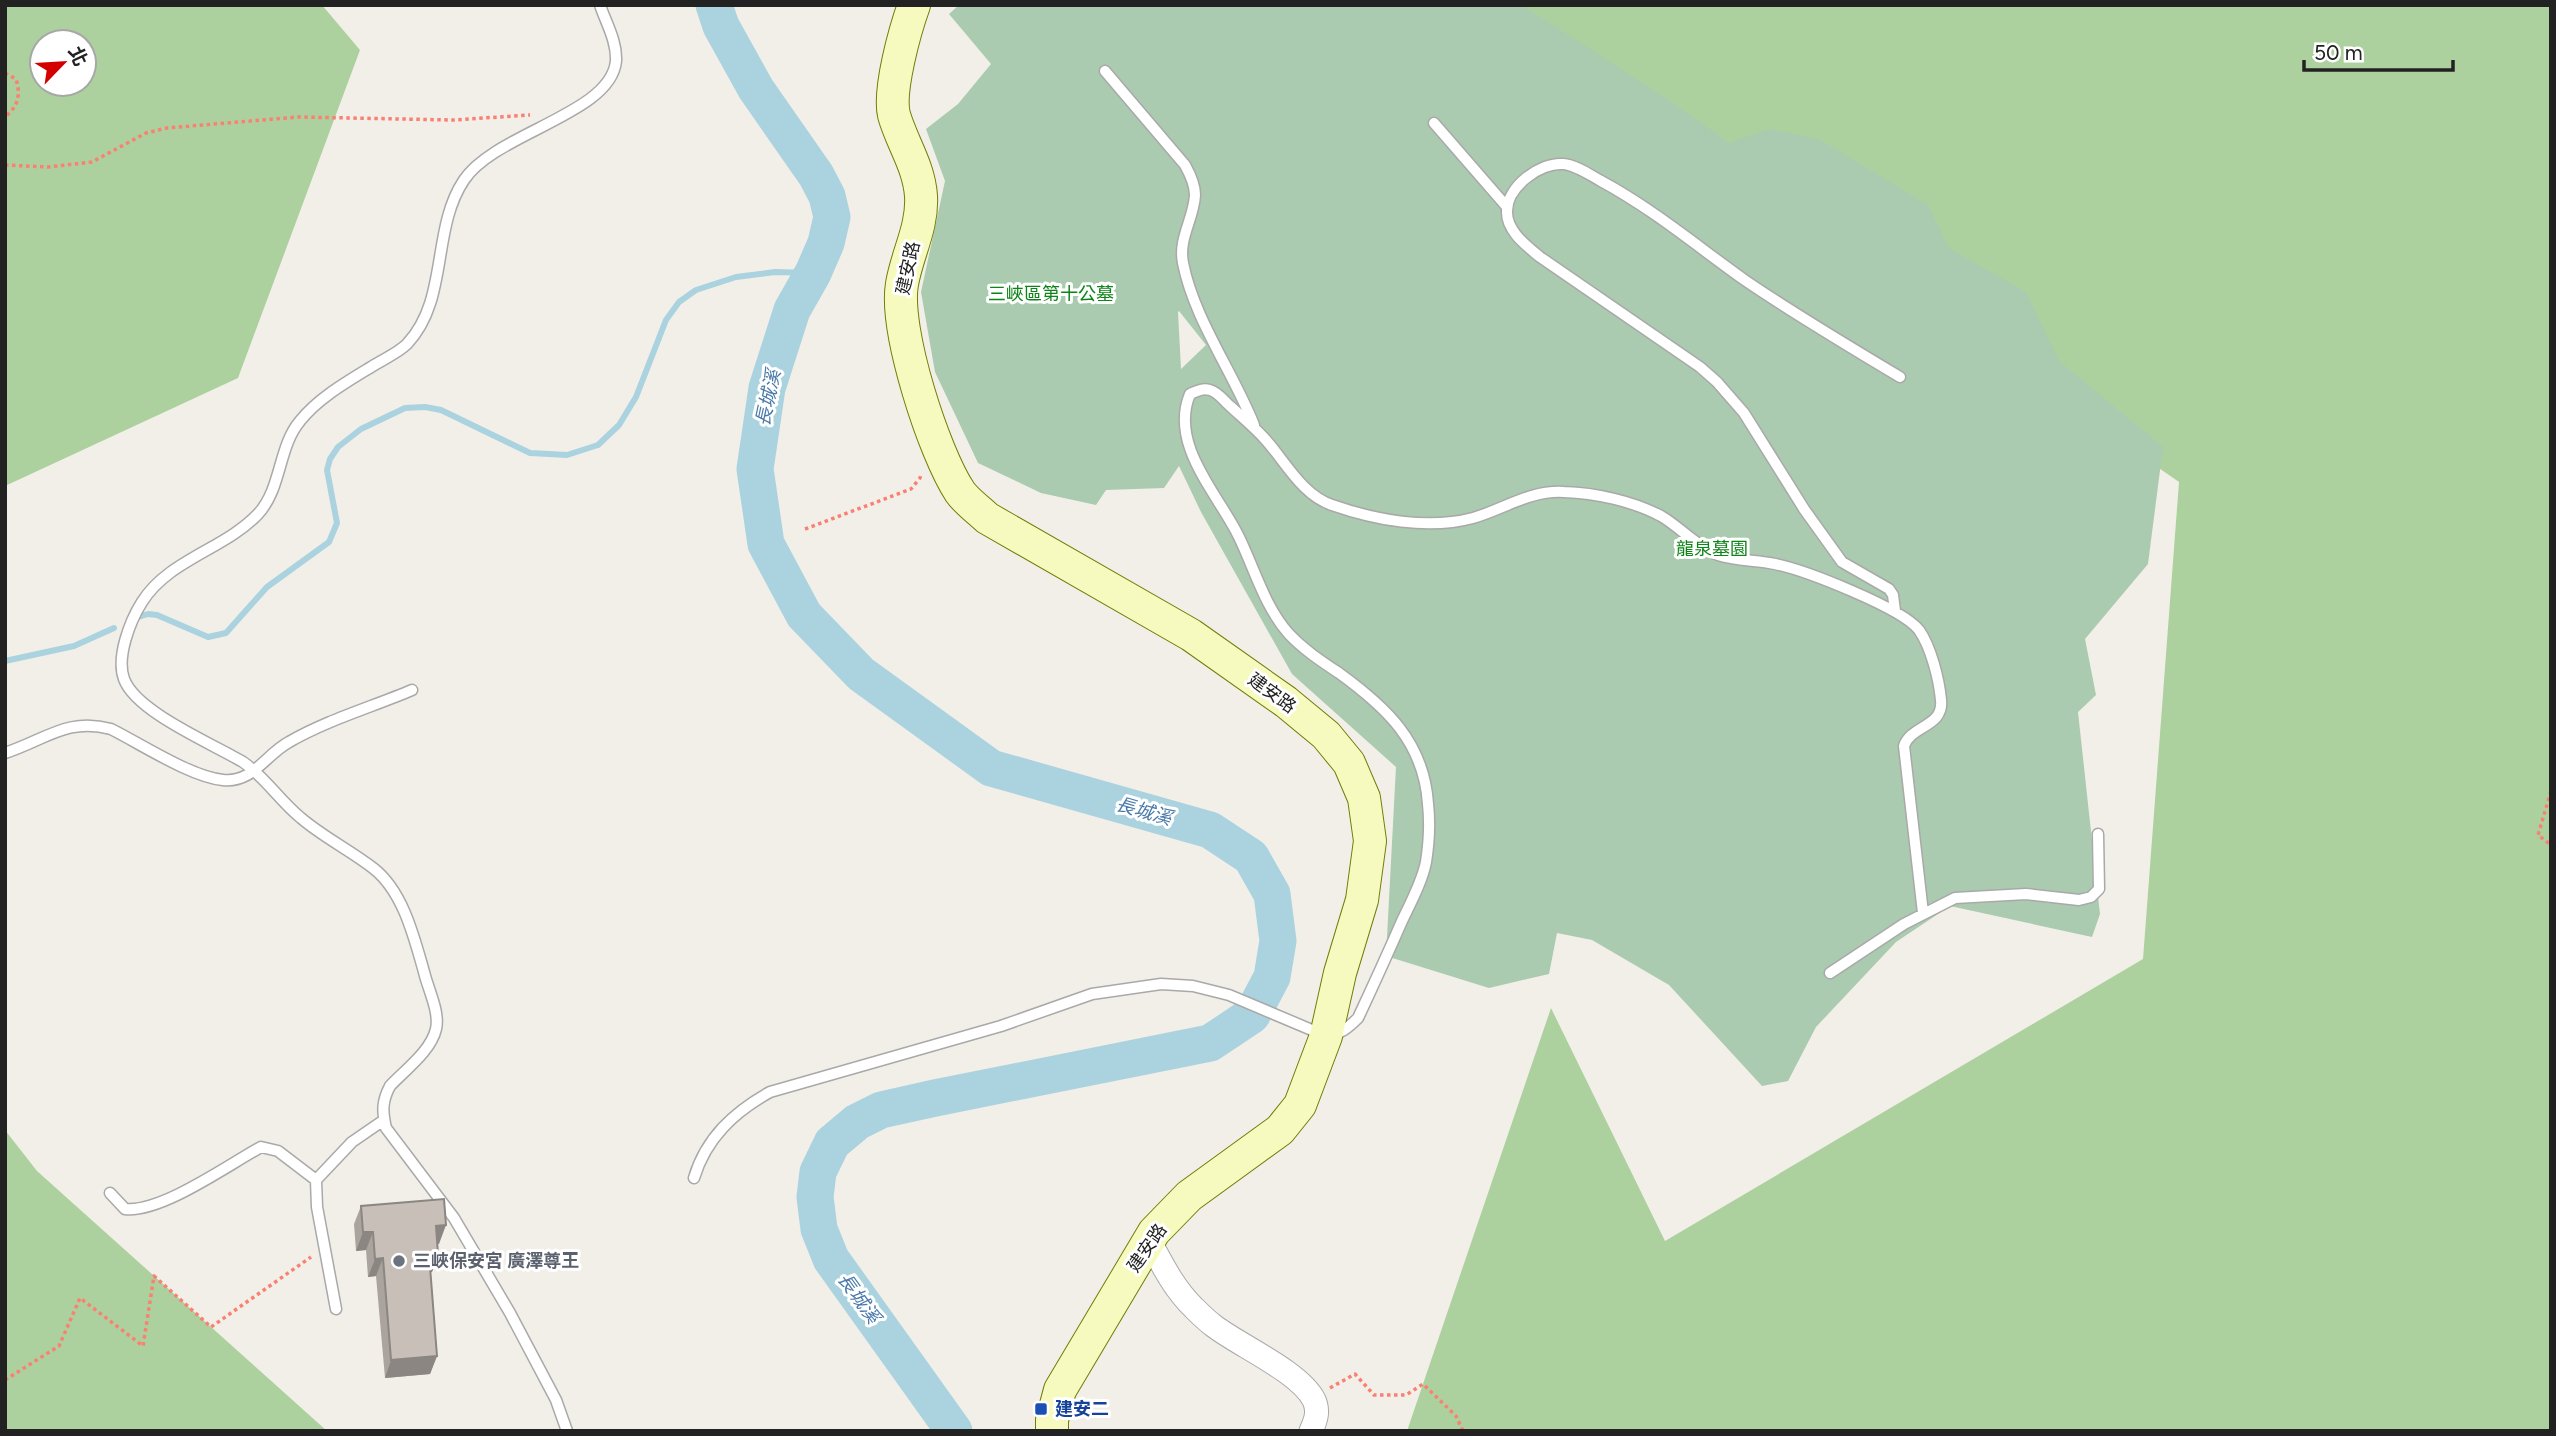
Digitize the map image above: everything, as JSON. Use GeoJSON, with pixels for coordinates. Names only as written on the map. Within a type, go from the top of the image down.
{"type":"FeatureCollection","features":[{"type":"Feature","properties":{"kind":"street","name":"建安路"},"geometry":{"type":"LineString","coordinates":[[914,5],[892,95],[894,113],[916,169],[921,195],[921,215],[901,284],[900,317],[925,410],[947,470],[962,495],[987,518],[1191,635],[1286,702],[1326,735],[1349,763],[1364,798],[1370,841],[1362,900],[1340,973],[1326,1036],[1300,1105],[1280,1130],[1189,1196],[1149,1240],[1060,1390],[1052,1420],[1052,1431]]}},
{"type":"Feature","properties":{"kind":"street"},"geometry":{"type":"LineString","coordinates":[[1149,1240],[1170,1278],[1191,1306],[1213,1326],[1293,1377],[1313,1398],[1317,1409],[1316,1421],[1311,1431]]}},
{"type":"Feature","properties":{"kind":"lane"},"geometry":{"type":"LineString","coordinates":[[567,1431],[563,1417],[510,1313],[454,1218],[386,1128],[382,1104],[390,1086],[431,1041],[436,1031],[435,1009],[398,899],[386,879],[316,831],[297,815],[256,771],[160,715],[135,697],[124,679],[122,663],[128,631],[151,590],[174,571],[239,530],[260,512],[272,491],[291,433],[301,419],[317,403],[405,346],[425,320],[433,295],[440,248],[451,205],[464,179],[478,163],[511,141],[568,113],[599,93],[612,77],[616,60],[613,39],[600,5]]}},
{"type":"Feature","properties":{"kind":"lane"},"geometry":{"type":"LineString","coordinates":[[1105,71],[1185,165],[1193,182],[1195,196],[1182,243],[1186,278],[1240,390],[1256,431]]}},
{"type":"Feature","properties":{"kind":"lane"},"geometry":{"type":"LineString","coordinates":[[1434,123],[1507,207],[1509,222],[1518,237],[1540,257],[1700,367],[1717,382],[1744,413],[1804,509],[1842,562],[1889,589],[1893,595],[1895,611]]}},
{"type":"Feature","properties":{"kind":"lane"},"geometry":{"type":"LineString","coordinates":[[1507,207],[1521,183],[1533,171],[1546,165],[1564,164],[1581,170],[1655,214],[1780,304],[1900,377]]}},
{"type":"Feature","properties":{"kind":"lane"},"geometry":{"type":"LineString","coordinates":[[694,1178],[700,1157],[718,1133],[745,1106],[780,1089],[1001,1026],[1092,994],[1161,984],[1193,986],[1229,995],[1326,1036],[1338,1034],[1358,1018],[1426,864],[1428,802],[1420,765],[1411,741],[1387,711],[1310,653],[1289,634],[1276,617],[1238,534],[1193,455],[1186,426],[1185,405],[1190,394],[1202,389],[1213,390],[1256,431],[1315,497],[1331,505],[1406,522],[1445,523],[1474,518],[1538,492],[1563,491],[1599,496],[1660,516],[1717,555],[1790,568],[1908,618],[1926,642],[1941,701],[1941,711],[1936,719],[1912,734],[1905,746],[1923,913]]}},
{"type":"Feature","properties":{"kind":"lane"},"geometry":{"type":"LineString","coordinates":[[5,753],[69,727],[84,724],[111,729],[195,772],[221,780],[236,780],[256,771],[288,743],[412,690]]}},
{"type":"Feature","properties":{"kind":"lane"},"geometry":{"type":"LineString","coordinates":[[1830,973],[1923,913],[1955,898],[2026,894],[2079,900],[2091,897],[2099,889],[2100,882],[2098,834]]}},
{"type":"Feature","properties":{"kind":"lane"},"geometry":{"type":"LineString","coordinates":[[316,1180],[352,1142],[384,1120]]}},
{"type":"Feature","properties":{"kind":"lane"},"geometry":{"type":"LineString","coordinates":[[110,1193],[125,1209],[142,1209],[204,1182],[261,1147],[278,1150],[316,1180],[324,1247],[336,1309]]}},
{"type":"Feature","properties":{"kind":"path"},"geometry":{"type":"LineString","coordinates":[[5,73],[16,79],[19,88],[19,100],[5,117]]}},
{"type":"Feature","properties":{"kind":"path"},"geometry":{"type":"LineString","coordinates":[[5,165],[48,167],[92,162],[146,133],[167,128],[298,117],[453,121],[568,113]]}},
{"type":"Feature","properties":{"kind":"path"},"geometry":{"type":"LineString","coordinates":[[805,529],[911,489],[920,478],[922,467]]}},
{"type":"Feature","properties":{"kind":"path"},"geometry":{"type":"LineString","coordinates":[[2551,791],[2538,835],[2551,845]]}},
{"type":"Feature","properties":{"kind":"path"},"geometry":{"type":"LineString","coordinates":[[5,1380],[59,1346],[80,1298],[144,1346],[154,1276],[211,1327],[324,1247]]}},
{"type":"Feature","properties":{"kind":"path"},"geometry":{"type":"LineString","coordinates":[[1313,1398],[1355,1374],[1374,1395],[1406,1395],[1423,1384],[1456,1416],[1463,1431]]}},
{"type":"Feature","properties":{"kind":"green space"},"geometry":{"type":"Polygon","coordinates":[[[5,5],[322,5],[360,50],[238,378],[5,486],[5,5]]]}},
{"type":"Feature","properties":{"kind":"green space","name":"龍泉墓園"},"geometry":{"type":"Polygon","coordinates":[[[959,5],[1522,5],[1669,100],[1729,143],[1769,129],[1819,139],[1928,205],[1949,248],[2026,292],[2059,361],[2163,447],[2148,564],[2085,639],[2096,695],[2078,712],[2100,914],[2092,937],[1950,906],[1896,942],[1816,1027],[1788,1081],[1762,1086],[1669,985],[1592,940],[1557,933],[1549,974],[1489,988],[1386,956],[1396,767],[1292,674],[1201,512],[1179,466],[1164,488],[1106,490],[1096,505],[1041,493],[978,463],[935,372],[921,292],[945,181],[926,129],[958,104],[991,64],[949,14],[959,5]],[[1179,311],[1181,369],[1206,345],[1179,311]]]}},
{"type":"Feature","properties":{"kind":"green space"},"geometry":{"type":"Polygon","coordinates":[[[1492,5],[2551,5],[2551,1431],[1407,1431],[1551,1008],[1665,1241],[2143,959],[2179,482],[1492,5]]]}},
{"type":"Feature","properties":{"kind":"green space"},"geometry":{"type":"Polygon","coordinates":[[[5,1130],[37,1171],[327,1431],[5,1431],[5,1130]]]}},
{"type":"Feature","properties":{"kind":"building"},"geometry":{"type":"Polygon","coordinates":[[[444,1199],[446,1225],[436,1226],[438,1254],[429,1254],[437,1356],[391,1360],[383,1258],[375,1259],[373,1232],[363,1232],[361,1206],[444,1199]]]}},
{"type":"Feature","properties":{"kind":"waterway","name":"長城溪"},"geometry":{"type":"LineString","coordinates":[[714,5],[721,26],[756,89],[816,175],[827,196],[832,217],[826,243],[792,310],[767,388],[755,469],[766,544],[804,615],[861,674],[991,768],[1210,830],[1251,857],[1272,894],[1278,941],[1272,977],[1252,1015],[1210,1043],[881,1110],[857,1122],[832,1143],[818,1172],[815,1197],[819,1229],[831,1259],[954,1431]]}},
{"type":"Feature","properties":{"kind":"waterway"},"geometry":{"type":"LineString","coordinates":[[135,618],[148,614],[157,615],[208,637],[226,633],[267,587],[329,542],[337,523],[327,470],[330,459],[338,447],[361,429],[405,408],[425,407],[441,410],[530,453],[567,455],[598,445],[619,425],[636,397],[666,320],[679,302],[696,290],[736,277],[775,272],[813,273]]}},
{"type":"Feature","properties":{"kind":"waterway"},"geometry":{"type":"LineString","coordinates":[[5,661],[74,646],[114,628]]}},
{"type":"Feature","properties":{"kind":"place","name":"三峽保安宮 廣澤尊王"},"geometry":{"type":"Point","coordinates":[399,1261]}},
{"type":"Feature","properties":{"kind":"place","name":"建安二"},"geometry":{"type":"Point","coordinates":[1041,1409]}},
{"type":"Feature","properties":{"kind":"park label","name":"三峽區第十公墓"},"geometry":{"type":"Point","coordinates":[1051,294]}}]}
